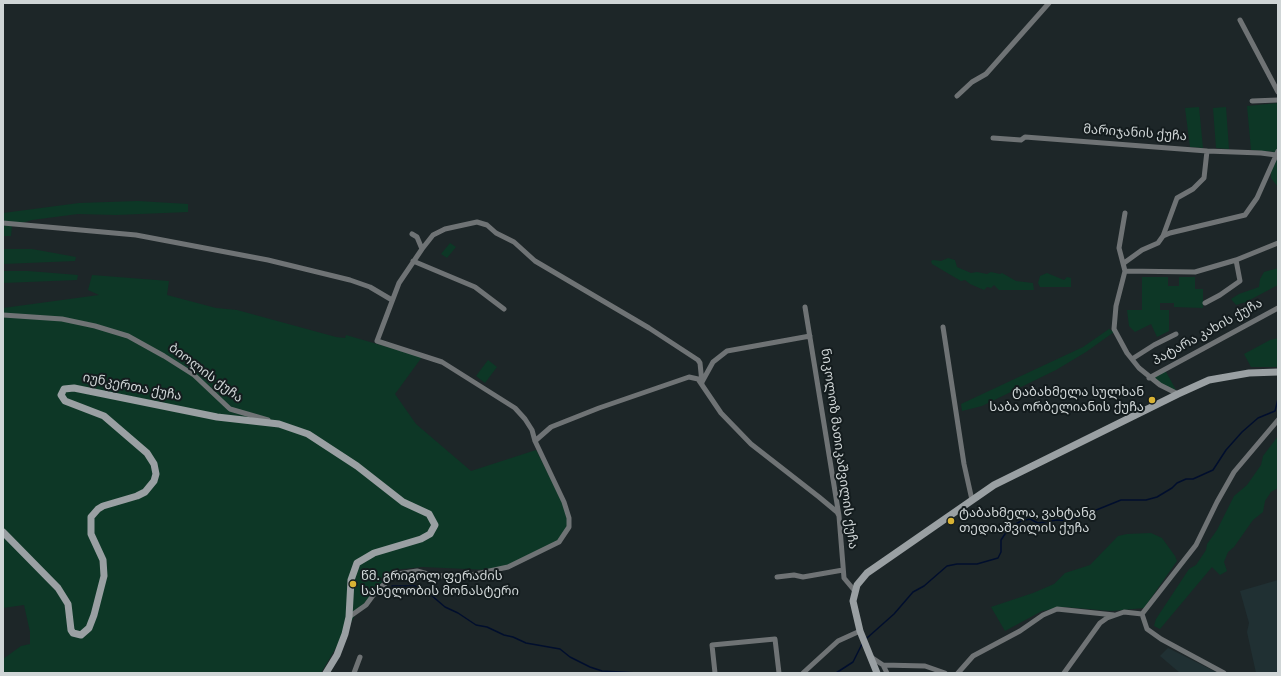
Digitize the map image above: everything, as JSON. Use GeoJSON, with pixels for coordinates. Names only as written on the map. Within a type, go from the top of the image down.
{"type":"FeatureCollection","features":[{"type":"Feature","properties":{"kind":"main road"},"geometry":{"type":"LineString","coordinates":[[877,673],[860,631],[853,601],[854,590],[859,580],[866,573],[994,485],[1178,394],[1209,380],[1249,373],[1278,372]]}},
{"type":"Feature","properties":{"kind":"main road","name":"იუნკერთა ქუჩა"},"geometry":{"type":"LineString","coordinates":[[3,532],[58,588],[68,604],[71,630],[73,633],[80,635],[89,628],[104,576],[103,560],[91,534],[91,517],[98,508],[146,492],[154,481],[156,474],[154,464],[147,453],[119,428],[99,413],[64,400],[61,395],[62,391],[67,388],[74,388],[217,417],[279,424],[308,434],[357,466],[403,502],[429,514],[436,525],[430,534],[421,539],[374,553],[357,563],[351,580],[349,617],[342,645],[326,673]]}},
{"type":"Feature","properties":{"kind":"street"},"geometry":{"type":"LineString","coordinates":[[957,96],[972,82],[986,74],[1049,3]]}},
{"type":"Feature","properties":{"kind":"street"},"geometry":{"type":"LineString","coordinates":[[1240,20],[1278,92]]}},
{"type":"Feature","properties":{"kind":"street"},"geometry":{"type":"LineString","coordinates":[[1252,101],[1278,100]]}},
{"type":"Feature","properties":{"kind":"street","name":"მარიჯანის ქუჩა"},"geometry":{"type":"LineString","coordinates":[[993,138],[1021,140],[1025,137],[1207,151],[1277,153]]}},
{"type":"Feature","properties":{"kind":"street"},"geometry":{"type":"LineString","coordinates":[[1124,263],[1142,250],[1158,243],[1163,236],[1177,198],[1193,189],[1204,178],[1207,151]]}},
{"type":"Feature","properties":{"kind":"street"},"geometry":{"type":"LineString","coordinates":[[1163,236],[1245,215],[1257,198],[1277,153]]}},
{"type":"Feature","properties":{"kind":"street"},"geometry":{"type":"LineString","coordinates":[[1125,213],[1119,248],[1120,257],[1124,263],[1125,271],[1116,306],[1114,329],[1132,359],[1149,378],[1178,394]]}},
{"type":"Feature","properties":{"kind":"street"},"geometry":{"type":"LineString","coordinates":[[349,617],[366,605],[377,590],[397,574],[417,571],[435,576],[471,575],[491,572],[508,567],[559,542],[569,527],[569,518],[564,502],[534,441],[525,419],[515,408],[442,362],[377,341],[399,282],[433,235],[445,228],[477,222],[487,226],[496,233],[514,242],[535,261],[649,328],[698,360],[700,363],[702,383]]}},
{"type":"Feature","properties":{"kind":"street"},"geometry":{"type":"LineString","coordinates":[[3,223],[136,234],[268,260],[350,280],[370,287],[392,300]]}},
{"type":"Feature","properties":{"kind":"street"},"geometry":{"type":"LineString","coordinates":[[412,234],[417,237],[422,249]]}},
{"type":"Feature","properties":{"kind":"street"},"geometry":{"type":"LineString","coordinates":[[1125,271],[1186,273],[1236,260],[1278,243]]}},
{"type":"Feature","properties":{"kind":"street"},"geometry":{"type":"LineString","coordinates":[[1205,303],[1220,295],[1240,281],[1236,260]]}},
{"type":"Feature","properties":{"kind":"street"},"geometry":{"type":"LineString","coordinates":[[413,261],[475,286],[504,308]]}},
{"type":"Feature","properties":{"kind":"street","name":"ნიკოლოზ მათიკაშვილის ქუჩა"},"geometry":{"type":"LineString","coordinates":[[805,308],[839,516],[844,578],[854,590]]}},
{"type":"Feature","properties":{"kind":"street","name":"პატარა კახის ქუჩა"},"geometry":{"type":"LineString","coordinates":[[1149,378],[1278,308]]}},
{"type":"Feature","properties":{"kind":"street","name":"ბიოლის ქუჩა"},"geometry":{"type":"LineString","coordinates":[[3,315],[62,319],[95,326],[128,336],[194,375],[230,410],[279,424]]}},
{"type":"Feature","properties":{"kind":"street"},"geometry":{"type":"LineString","coordinates":[[943,327],[964,464],[972,500]]}},
{"type":"Feature","properties":{"kind":"street"},"geometry":{"type":"LineString","coordinates":[[1132,359],[1154,344],[1176,334]]}},
{"type":"Feature","properties":{"kind":"street"},"geometry":{"type":"LineString","coordinates":[[702,383],[713,362],[727,351],[810,336]]}},
{"type":"Feature","properties":{"kind":"street"},"geometry":{"type":"LineString","coordinates":[[534,441],[551,427],[648,390],[689,377],[698,378],[721,413],[751,444],[819,497],[837,512],[839,516]]}},
{"type":"Feature","properties":{"kind":"street"},"geometry":{"type":"LineString","coordinates":[[1142,614],[1196,545],[1217,502],[1234,472],[1278,420]]}},
{"type":"Feature","properties":{"kind":"street"},"geometry":{"type":"LineString","coordinates":[[778,577],[794,575],[803,577],[843,570]]}},
{"type":"Feature","properties":{"kind":"street"},"geometry":{"type":"LineString","coordinates":[[958,673],[973,656],[1020,631],[1043,615],[1057,609],[1114,616]]}},
{"type":"Feature","properties":{"kind":"street"},"geometry":{"type":"LineString","coordinates":[[1064,673],[1100,623],[1124,612],[1142,614]]}},
{"type":"Feature","properties":{"kind":"street"},"geometry":{"type":"LineString","coordinates":[[1142,614],[1147,629],[1161,640],[1224,673]]}},
{"type":"Feature","properties":{"kind":"street"},"geometry":{"type":"LineString","coordinates":[[803,673],[838,641],[860,631]]}},
{"type":"Feature","properties":{"kind":"street"},"geometry":{"type":"LineString","coordinates":[[715,673],[712,646],[775,638],[779,673]]}},
{"type":"Feature","properties":{"kind":"street"},"geometry":{"type":"LineString","coordinates":[[869,656],[883,665],[887,673]]}},
{"type":"Feature","properties":{"kind":"street"},"geometry":{"type":"LineString","coordinates":[[354,673],[360,657]]}},
{"type":"Feature","properties":{"kind":"street"},"geometry":{"type":"LineString","coordinates":[[883,665],[925,666],[945,673]]}},
{"type":"Feature","properties":{"kind":"shaded area"},"geometry":{"type":"Polygon","coordinates":[[[1278,580],[1278,673],[1256,673],[1247,632],[1249,623],[1240,591],[1278,580]]]}},
{"type":"Feature","properties":{"kind":"shaded area"},"geometry":{"type":"Polygon","coordinates":[[[1168,648],[1218,673],[1180,673],[1160,656],[1168,648]]]}},
{"type":"Feature","properties":{"kind":"green space"},"geometry":{"type":"Polygon","coordinates":[[[1278,103],[1278,149],[1276,152],[1251,150],[1247,106],[1278,103]]]}},
{"type":"Feature","properties":{"kind":"green space"},"geometry":{"type":"Polygon","coordinates":[[[1199,107],[1203,148],[1190,147],[1185,108],[1199,107]]]}},
{"type":"Feature","properties":{"kind":"green space"},"geometry":{"type":"Polygon","coordinates":[[[1226,107],[1229,149],[1216,148],[1213,108],[1226,107]]]}},
{"type":"Feature","properties":{"kind":"green space"},"geometry":{"type":"Polygon","coordinates":[[[1278,157],[1278,187],[1271,178],[1271,172],[1278,157]]]}},
{"type":"Feature","properties":{"kind":"green space"},"geometry":{"type":"Polygon","coordinates":[[[138,201],[188,204],[188,212],[116,215],[78,214],[32,220],[12,226],[11,236],[3,236],[3,213],[79,203],[138,201]]]}},
{"type":"Feature","properties":{"kind":"green space"},"geometry":{"type":"Polygon","coordinates":[[[450,243],[456,247],[447,258],[441,254],[450,243]]]}},
{"type":"Feature","properties":{"kind":"green space"},"geometry":{"type":"Polygon","coordinates":[[[3,249],[32,249],[76,257],[75,261],[3,264],[3,249]]]}},
{"type":"Feature","properties":{"kind":"green space"},"geometry":{"type":"Polygon","coordinates":[[[948,258],[955,260],[957,267],[971,273],[1002,273],[1016,281],[1033,283],[1034,290],[999,290],[994,285],[991,288],[987,287],[984,290],[970,284],[965,280],[961,281],[932,264],[931,261],[941,261],[948,258]]]}},
{"type":"Feature","properties":{"kind":"green space"},"geometry":{"type":"Polygon","coordinates":[[[1278,268],[1278,285],[1246,302],[1236,305],[1231,299],[1239,294],[1259,287],[1260,279],[1264,272],[1278,268]]]}},
{"type":"Feature","properties":{"kind":"green space"},"geometry":{"type":"Polygon","coordinates":[[[3,271],[28,271],[78,275],[77,280],[3,283],[3,271]]]}},
{"type":"Feature","properties":{"kind":"green space"},"geometry":{"type":"Polygon","coordinates":[[[1047,273],[1064,280],[1067,277],[1071,278],[1071,287],[1040,287],[1038,283],[1040,276],[1047,273]]]}},
{"type":"Feature","properties":{"kind":"green space"},"geometry":{"type":"Polygon","coordinates":[[[92,275],[169,281],[167,295],[216,308],[237,310],[336,337],[345,338],[346,335],[422,357],[395,394],[416,424],[471,471],[536,450],[563,503],[568,518],[568,527],[559,541],[507,566],[490,570],[422,567],[393,570],[359,609],[321,673],[3,673],[3,659],[21,646],[30,644],[30,632],[24,605],[3,608],[3,308],[99,295],[88,290],[92,275]]]}},
{"type":"Feature","properties":{"kind":"green space"},"geometry":{"type":"Polygon","coordinates":[[[1142,277],[1168,277],[1168,286],[1179,286],[1179,277],[1195,277],[1195,289],[1203,289],[1203,308],[1174,307],[1174,303],[1160,303],[1160,310],[1169,310],[1169,331],[1157,337],[1151,324],[1135,332],[1129,326],[1127,310],[1142,310],[1142,277]]]}},
{"type":"Feature","properties":{"kind":"green space"},"geometry":{"type":"Polygon","coordinates":[[[1109,329],[1114,332],[1086,352],[1056,370],[982,406],[962,411],[961,404],[1083,347],[1109,329]]]}},
{"type":"Feature","properties":{"kind":"green space"},"geometry":{"type":"Polygon","coordinates":[[[1278,338],[1278,367],[1251,367],[1244,354],[1270,340],[1278,338]]]}},
{"type":"Feature","properties":{"kind":"green space"},"geometry":{"type":"Polygon","coordinates":[[[488,360],[497,367],[485,383],[476,376],[488,360]]]}},
{"type":"Feature","properties":{"kind":"green space"},"geometry":{"type":"Polygon","coordinates":[[[1165,370],[1176,390],[1174,391],[1152,378],[1165,370]]]}},
{"type":"Feature","properties":{"kind":"green space"},"geometry":{"type":"Polygon","coordinates":[[[1278,436],[1278,488],[1271,492],[1265,501],[1263,512],[1253,520],[1234,547],[1228,552],[1224,562],[1227,571],[1220,575],[1212,567],[1160,629],[1154,626],[1156,619],[1189,569],[1196,565],[1206,550],[1207,544],[1217,530],[1234,496],[1247,485],[1261,465],[1263,456],[1278,436]]]}},
{"type":"Feature","properties":{"kind":"green space"},"geometry":{"type":"Polygon","coordinates":[[[1151,533],[1162,538],[1177,561],[1144,608],[1112,611],[1064,607],[1042,611],[1005,631],[991,607],[1033,593],[1054,584],[1065,573],[1090,565],[1118,536],[1151,533]]]}},
{"type":"Feature","properties":{"kind":"waterway"},"geometry":{"type":"LineString","coordinates":[[867,638],[894,614],[913,592],[924,586],[947,566],[957,564],[977,564],[998,558],[1001,552],[1001,540],[1009,528],[1021,521],[1030,519],[1038,523],[1057,520],[1069,521],[1121,500],[1146,500],[1157,497],[1172,488],[1177,483],[1186,479],[1193,479],[1213,470],[1226,450],[1242,432],[1258,418],[1275,411],[1278,399]]}},
{"type":"Feature","properties":{"kind":"waterway"},"geometry":{"type":"LineString","coordinates":[[392,586],[415,586],[431,595],[445,607],[458,613],[476,625],[487,627],[526,643],[560,649],[570,657],[590,667],[602,671],[638,673]]}},
{"type":"Feature","properties":{"kind":"waterway"},"geometry":{"type":"LineString","coordinates":[[836,673],[853,662],[863,642]]}},
{"type":"Feature","properties":{"kind":"place","name":"ტაბახმელა სულხან საბა ორბელიანის ქუჩა"},"geometry":{"type":"Point","coordinates":[1152,400]}},
{"type":"Feature","properties":{"kind":"place","name":"ტაბახმელა, ვახტანგ თედიაშვილის ქუჩა"},"geometry":{"type":"Point","coordinates":[951,521]}},
{"type":"Feature","properties":{"kind":"place","name":"წმ. გრიგოლ ფერაძის სახელობის მონასტერი"},"geometry":{"type":"Point","coordinates":[353,584]}}]}
